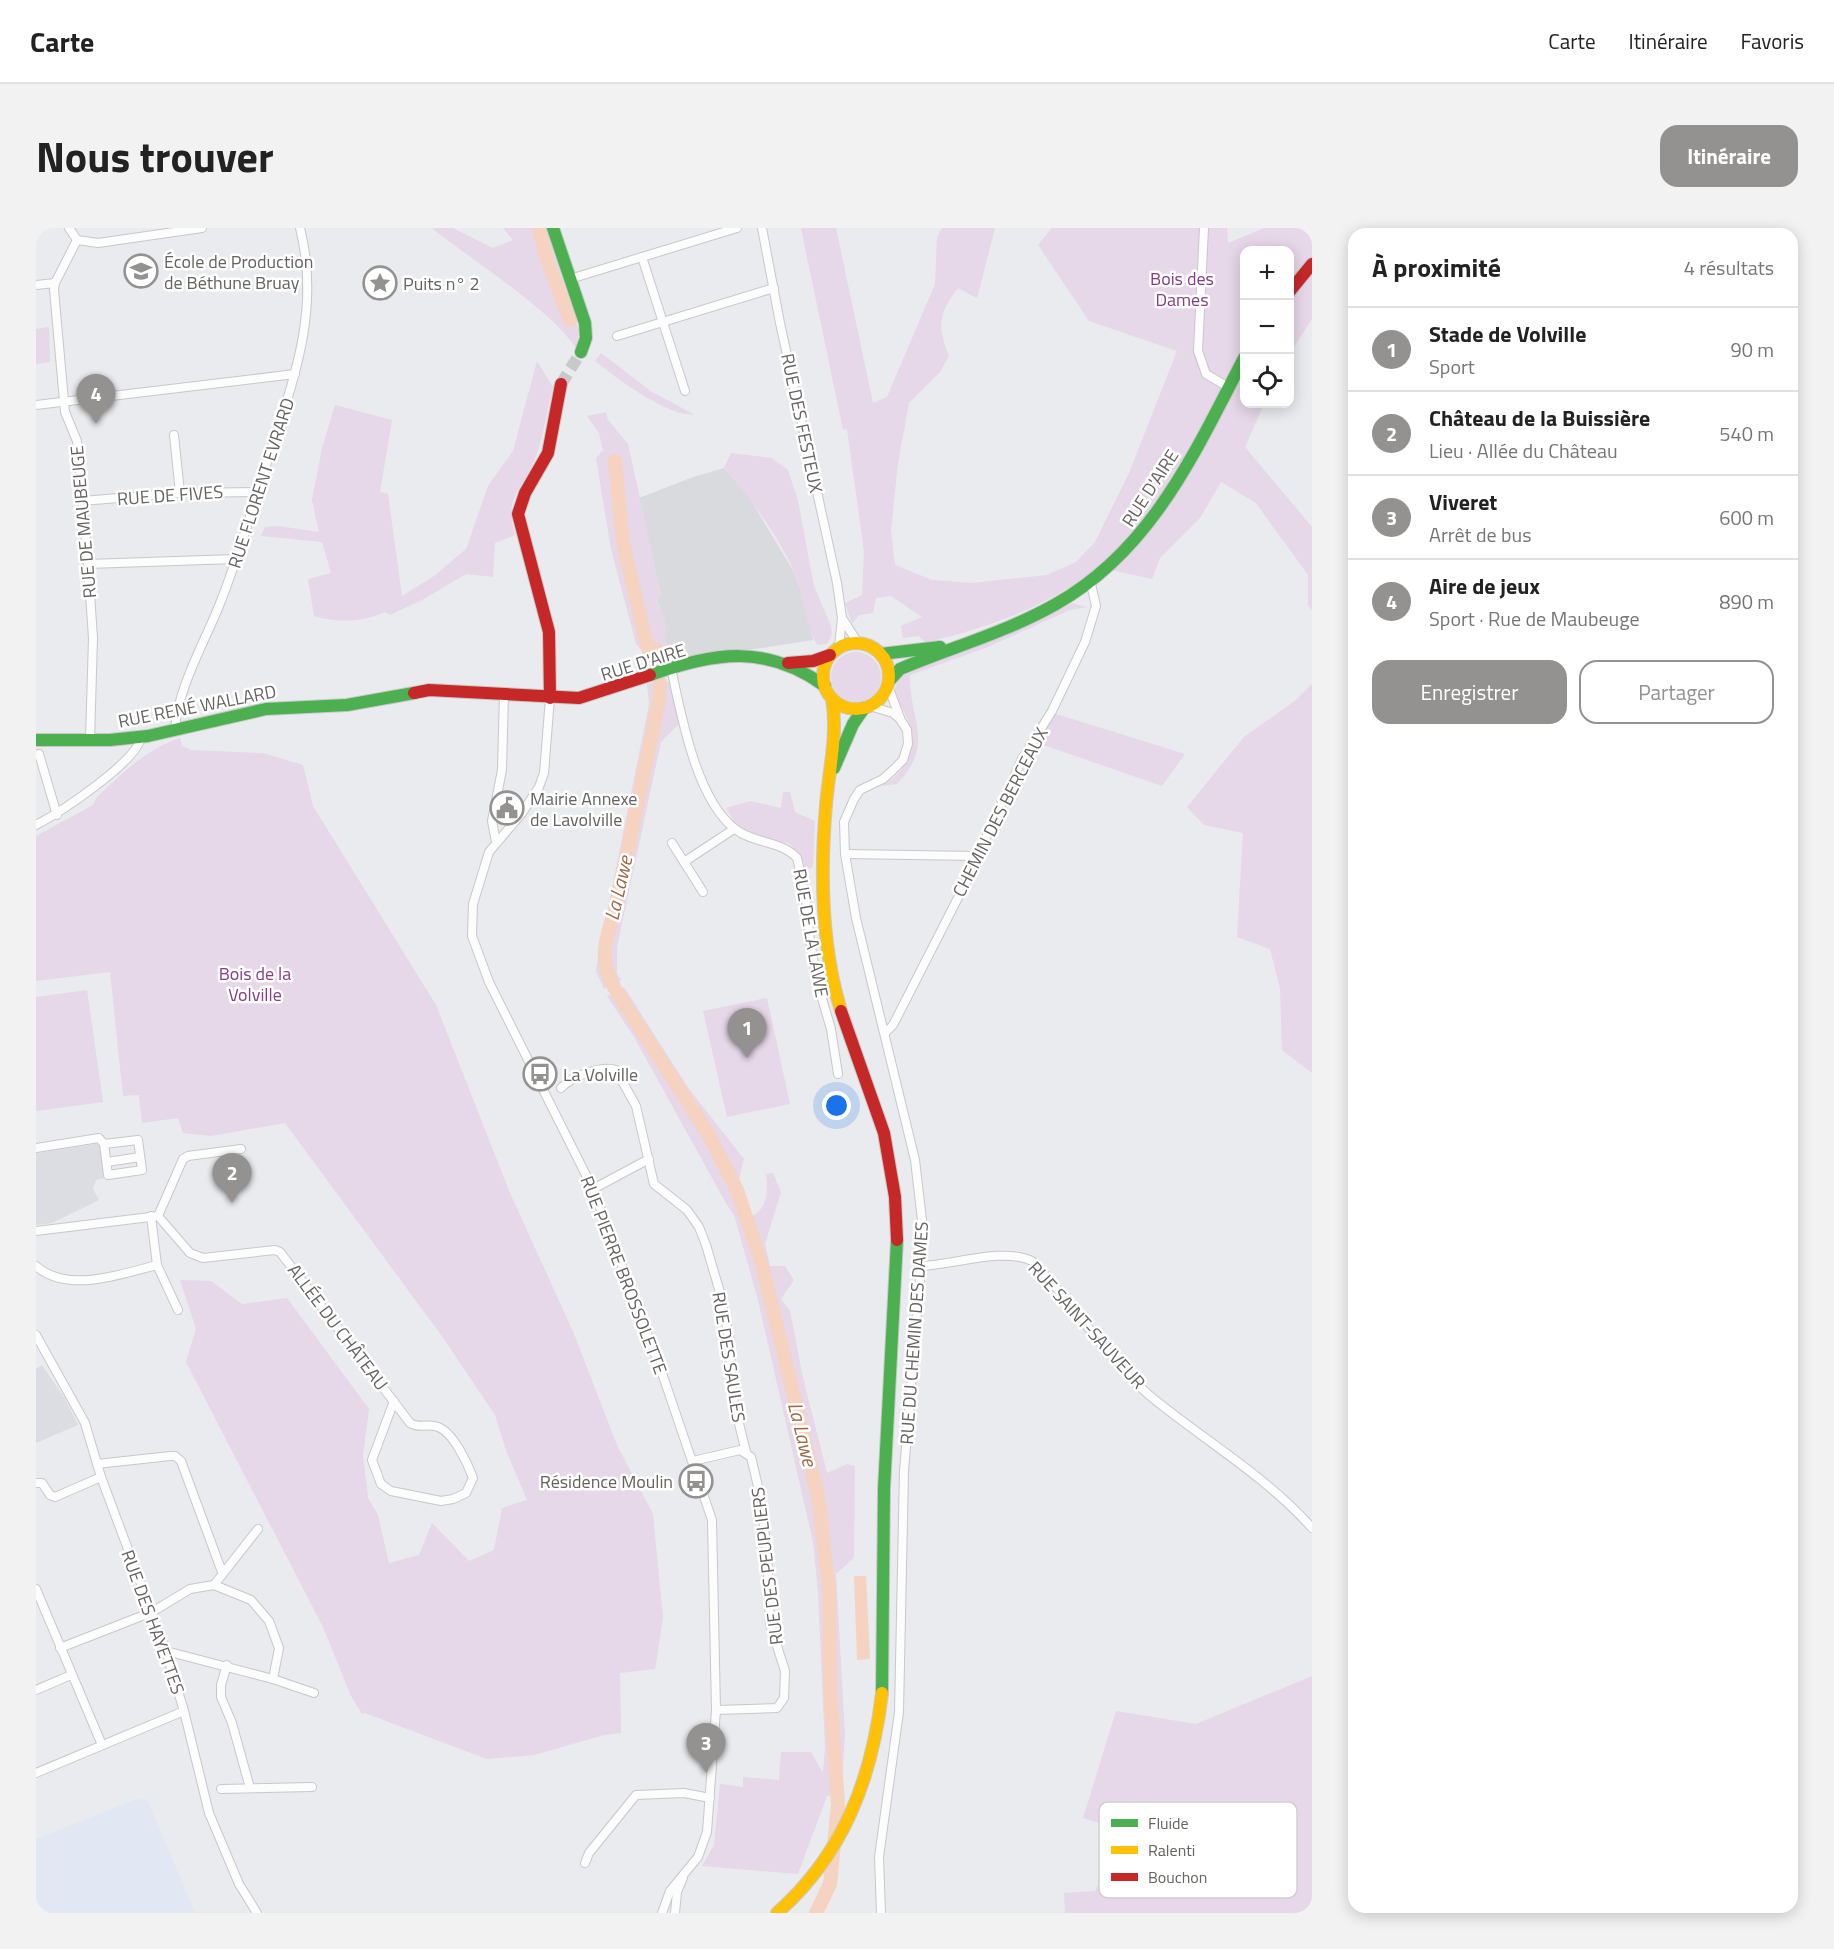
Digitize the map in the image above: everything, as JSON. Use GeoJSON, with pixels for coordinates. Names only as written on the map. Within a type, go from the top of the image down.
{"type":"FeatureCollection","features":[{"type":"Feature","properties":{"kind":"main road"},"geometry":{"type":"LineString","coordinates":[[553,228],[588,332],[581,352]]}},
{"type":"Feature","properties":{"kind":"main road"},"geometry":{"type":"LineString","coordinates":[[1294,286],[1312,264]]}},
{"type":"Feature","properties":{"kind":"main road","name":"RUE D'AIRE"},"geometry":{"type":"LineString","coordinates":[[888,683],[900,669],[1055,605],[1091,584],[1131,549],[1159,513],[1185,471],[1240,367]]}},
{"type":"Feature","properties":{"kind":"main road"},"geometry":{"type":"LineString","coordinates":[[550,698],[549,632],[518,514],[520,498],[546,460],[557,394],[561,384]]}},
{"type":"Feature","properties":{"kind":"main road"},"geometry":{"type":"LineString","coordinates":[[777,1913],[820,1871],[838,1842],[854,1809],[873,1749],[880,1689],[884,1490],[898,1234],[889,1156],[879,1115],[842,1015],[828,950],[822,906],[821,852],[828,783],[835,716],[832,699],[825,686],[824,670],[835,651],[858,643],[870,646],[881,654],[888,666],[888,683],[884,694],[867,707],[843,745],[828,783]]}},
{"type":"Feature","properties":{"kind":"main road","name":"RUE D'AIRE"},"geometry":{"type":"LineString","coordinates":[[881,654],[950,647]]}},
{"type":"Feature","properties":{"kind":"main road","name":"RUE D'AIRE"},"geometry":{"type":"LineString","coordinates":[[579,698],[603,693],[671,668],[758,656],[788,663],[813,661],[835,651]]}},
{"type":"Feature","properties":{"kind":"main road","name":"RUE D'AIRE"},"geometry":{"type":"LineString","coordinates":[[788,663],[825,686]]}},
{"type":"Feature","properties":{"kind":"main road","name":"RUE RENÉ WALLARD"},"geometry":{"type":"LineString","coordinates":[[36,740],[141,737],[266,709],[347,705],[429,690],[579,698]]}},
{"type":"Feature","properties":{"kind":"main road"},"geometry":{"type":"LineString","coordinates":[[832,699],[843,706],[867,707]]}},
{"type":"Feature","properties":{"kind":"street"},"geometry":{"type":"LineString","coordinates":[[69,228],[77,240],[98,243],[202,228]]}},
{"type":"Feature","properties":{"kind":"street","name":"RUE FLORENT EVRARD"},"geometry":{"type":"LineString","coordinates":[[175,730],[179,704],[235,560],[295,374],[308,305],[309,268],[300,228]]}},
{"type":"Feature","properties":{"kind":"street"},"geometry":{"type":"LineString","coordinates":[[570,279],[737,228]]}},
{"type":"Feature","properties":{"kind":"street","name":"RUE DES FESTEUX"},"geometry":{"type":"LineString","coordinates":[[762,228],[837,583],[842,618],[835,651]]}},
{"type":"Feature","properties":{"kind":"street"},"geometry":{"type":"LineString","coordinates":[[1204,228],[1198,351],[1206,374],[1228,387]]}},
{"type":"Feature","properties":{"kind":"street","name":"RUE DE MAUBEUGE"},"geometry":{"type":"LineString","coordinates":[[77,240],[55,283],[57,342],[68,424],[77,441],[88,564],[93,638],[90,740]]}},
{"type":"Feature","properties":{"kind":"street"},"geometry":{"type":"LineString","coordinates":[[642,257],[684,391]]}},
{"type":"Feature","properties":{"kind":"street"},"geometry":{"type":"LineString","coordinates":[[36,285],[55,283]]}},
{"type":"Feature","properties":{"kind":"street"},"geometry":{"type":"LineString","coordinates":[[617,336],[774,288]]}},
{"type":"Feature","properties":{"kind":"street"},"geometry":{"type":"LineString","coordinates":[[36,405],[295,374]]}},
{"type":"Feature","properties":{"kind":"street"},"geometry":{"type":"LineString","coordinates":[[174,435],[180,493]]}},
{"type":"Feature","properties":{"kind":"street","name":"RUE DE FIVES"},"geometry":{"type":"LineString","coordinates":[[82,501],[180,493],[258,492]]}},
{"type":"Feature","properties":{"kind":"street"},"geometry":{"type":"LineString","coordinates":[[88,564],[235,560]]}},
{"type":"Feature","properties":{"kind":"street","name":"CHEMIN DES BERCEAUX"},"geometry":{"type":"LineString","coordinates":[[885,1033],[893,1025],[1022,759],[1052,711],[1085,642],[1096,606],[1091,584]]}},
{"type":"Feature","properties":{"kind":"street","name":"RUE DES FESTEUX"},"geometry":{"type":"LineString","coordinates":[[842,618],[858,643]]}},
{"type":"Feature","properties":{"kind":"street","name":"RUE DE LA LAWE"},"geometry":{"type":"LineString","coordinates":[[671,668],[695,767],[709,794],[734,829],[754,840],[777,845],[797,858],[806,897],[816,978],[831,1029],[838,1074]]}},
{"type":"Feature","properties":{"kind":"street","name":"RUE DU CHEMIN DES DAMES"},"geometry":{"type":"LineString","coordinates":[[881,1913],[879,1857],[899,1712],[904,1471],[921,1266],[920,1182],[856,918],[845,855],[844,822],[860,790],[883,779],[903,760],[908,744],[907,730],[900,719],[888,683]]}},
{"type":"Feature","properties":{"kind":"street"},"geometry":{"type":"LineString","coordinates":[[496,842],[492,821],[502,770],[504,693]]}},
{"type":"Feature","properties":{"kind":"street"},"geometry":{"type":"LineString","coordinates":[[496,842],[519,818],[539,787],[546,759],[550,698]]}},
{"type":"Feature","properties":{"kind":"street"},"geometry":{"type":"LineString","coordinates":[[867,707],[893,713],[900,719]]}},
{"type":"Feature","properties":{"kind":"street"},"geometry":{"type":"LineString","coordinates":[[36,825],[57,814],[130,755],[141,737]]}},
{"type":"Feature","properties":{"kind":"street"},"geometry":{"type":"LineString","coordinates":[[39,754],[57,814]]}},
{"type":"Feature","properties":{"kind":"street"},"geometry":{"type":"LineString","coordinates":[[36,785],[46,781]]}},
{"type":"Feature","properties":{"kind":"street"},"geometry":{"type":"LineString","coordinates":[[684,862],[734,829]]}},
{"type":"Feature","properties":{"kind":"street","name":"RUE PIERRE BROSSOLETTE"},"geometry":{"type":"LineString","coordinates":[[496,842],[483,867],[473,904],[472,936],[485,974],[593,1189],[693,1461],[707,1502],[713,1532],[716,1710],[710,1798],[704,1844],[698,1857],[670,1891],[662,1913]]}},
{"type":"Feature","properties":{"kind":"street"},"geometry":{"type":"LineString","coordinates":[[672,843],[703,892]]}},
{"type":"Feature","properties":{"kind":"street"},"geometry":{"type":"LineString","coordinates":[[845,855],[976,856]]}},
{"type":"Feature","properties":{"kind":"street"},"geometry":{"type":"LineString","coordinates":[[561,1088],[567,1081],[608,1068],[616,1070],[636,1106],[649,1159],[593,1189]]}},
{"type":"Feature","properties":{"kind":"street"},"geometry":{"type":"LineString","coordinates":[[36,1148],[102,1141],[138,1140],[142,1170],[108,1175],[102,1141]]}},
{"type":"Feature","properties":{"kind":"street"},"geometry":{"type":"LineString","coordinates":[[178,1310],[157,1265],[154,1216],[183,1159],[188,1156],[241,1149]]}},
{"type":"Feature","properties":{"kind":"street"},"geometry":{"type":"LineString","coordinates":[[106,1162],[140,1157]]}},
{"type":"Feature","properties":{"kind":"street","name":"RUE DES SAULES"},"geometry":{"type":"LineString","coordinates":[[649,1159],[652,1176],[658,1189],[687,1210],[699,1227],[705,1245],[730,1341],[732,1395],[746,1452]]}},
{"type":"Feature","properties":{"kind":"street"},"geometry":{"type":"LineString","coordinates":[[36,1231],[154,1216]]}},
{"type":"Feature","properties":{"kind":"street","name":"ALLÉE DU CHÂTEAU"},"geometry":{"type":"LineString","coordinates":[[154,1216],[190,1253],[203,1258],[275,1250],[280,1252],[416,1427],[436,1426],[443,1430],[466,1459],[473,1478],[466,1492],[453,1499],[429,1500],[391,1491],[381,1484],[372,1460],[394,1401]]}},
{"type":"Feature","properties":{"kind":"street","name":"RUE SAINT-SAUVEUR"},"geometry":{"type":"LineString","coordinates":[[921,1266],[993,1257],[1025,1257],[1032,1261],[1116,1362],[1148,1394],[1289,1504],[1312,1528]]}},
{"type":"Feature","properties":{"kind":"street"},"geometry":{"type":"LineString","coordinates":[[36,1266],[47,1275],[88,1281],[157,1265]]}},
{"type":"Feature","properties":{"kind":"street","name":"RUE DES HAYETTES"},"geometry":{"type":"LineString","coordinates":[[36,1335],[85,1423],[101,1477],[166,1651],[184,1711],[208,1813],[239,1884],[257,1913]]}},
{"type":"Feature","properties":{"kind":"street"},"geometry":{"type":"LineString","coordinates":[[693,1461],[740,1450],[746,1452]]}},
{"type":"Feature","properties":{"kind":"street","name":"RUE DES PEUPLIERS"},"geometry":{"type":"LineString","coordinates":[[716,1710],[772,1710],[777,1708],[784,1698],[784,1665],[778,1656],[770,1624],[761,1499],[751,1457],[746,1452]]}},
{"type":"Feature","properties":{"kind":"street"},"geometry":{"type":"LineString","coordinates":[[97,1464],[175,1456],[187,1470],[222,1572]]}},
{"type":"Feature","properties":{"kind":"street"},"geometry":{"type":"LineString","coordinates":[[36,1483],[42,1483],[50,1495],[55,1497],[101,1477]]}},
{"type":"Feature","properties":{"kind":"street"},"geometry":{"type":"LineString","coordinates":[[214,1585],[258,1529]]}},
{"type":"Feature","properties":{"kind":"street"},"geometry":{"type":"LineString","coordinates":[[60,1648],[152,1612],[190,1589],[214,1585],[251,1600],[269,1621],[279,1648],[273,1678]]}},
{"type":"Feature","properties":{"kind":"street"},"geometry":{"type":"LineString","coordinates":[[36,1589],[102,1745]]}},
{"type":"Feature","properties":{"kind":"street"},"geometry":{"type":"LineString","coordinates":[[166,1651],[273,1678],[314,1693]]}},
{"type":"Feature","properties":{"kind":"street"},"geometry":{"type":"LineString","coordinates":[[227,1665],[221,1685],[221,1697],[232,1723],[250,1788]]}},
{"type":"Feature","properties":{"kind":"street"},"geometry":{"type":"LineString","coordinates":[[36,1690],[71,1675]]}},
{"type":"Feature","properties":{"kind":"street"},"geometry":{"type":"LineString","coordinates":[[36,1773],[184,1711]]}},
{"type":"Feature","properties":{"kind":"street"},"geometry":{"type":"LineString","coordinates":[[221,1789],[312,1787]]}},
{"type":"Feature","properties":{"kind":"street"},"geometry":{"type":"LineString","coordinates":[[585,1863],[589,1852],[636,1795],[684,1793],[710,1798]]}},
{"type":"Feature","properties":{"kind":"street","name":"RUE PIERRE BROSSOLETTE"},"geometry":{"type":"LineString","coordinates":[[675,1913],[677,1892],[684,1875]]}},
{"type":"Feature","properties":{"kind":"shaded area"},"geometry":{"type":"Polygon","coordinates":[[[724,468],[749,497],[794,572],[806,607],[813,640],[677,661],[675,657],[667,657],[665,623],[656,598],[661,594],[639,498],[693,477],[724,468]]]}},
{"type":"Feature","properties":{"kind":"shaded area"},"geometry":{"type":"Polygon","coordinates":[[[102,1143],[105,1178],[96,1180],[93,1189],[99,1200],[52,1223],[36,1225],[36,1153],[102,1143]]]}},
{"type":"Feature","properties":{"kind":"shaded area"},"geometry":{"type":"Polygon","coordinates":[[[42,1365],[65,1399],[78,1425],[36,1443],[36,1369],[42,1365]]]}},
{"type":"Feature","properties":{"kind":"shaded area"},"geometry":{"type":"Polygon","coordinates":[[[854,1576],[866,1576],[870,1659],[857,1660],[854,1576]]]}},
{"type":"Feature","properties":{"kind":"shaded area"},"geometry":{"type":"Polygon","coordinates":[[[139,1798],[148,1801],[195,1913],[36,1913],[36,1839],[139,1798]]]}},
{"type":"Feature","properties":{"kind":"green space"},"geometry":{"type":"Polygon","coordinates":[[[432,228],[453,228],[493,248],[513,240],[503,228],[546,228],[579,331],[576,348],[564,333],[530,301],[432,228]]]}},
{"type":"Feature","properties":{"kind":"green space","name":"Bois des Dames"},"geometry":{"type":"Polygon","coordinates":[[[801,228],[836,228],[873,403],[887,397],[935,284],[937,237],[942,228],[995,228],[977,298],[958,288],[943,313],[941,328],[949,356],[940,372],[909,403],[898,463],[891,530],[895,565],[932,580],[971,583],[1047,575],[1076,562],[1095,542],[1129,473],[1177,351],[1089,321],[1038,245],[1052,228],[1227,228],[1228,243],[1264,228],[1312,228],[1312,319],[1294,347],[1294,246],[1240,246],[1240,408],[1262,408],[1245,447],[1312,527],[1312,610],[1308,605],[1308,575],[1256,503],[1221,482],[1200,518],[1160,558],[1152,579],[1098,567],[1060,593],[1016,614],[970,631],[925,642],[919,636],[903,638],[901,626],[922,617],[891,596],[876,598],[873,613],[859,615],[852,624],[845,603],[862,595],[864,551],[847,429],[843,430],[801,228]]]}},
{"type":"Feature","properties":{"kind":"green space"},"geometry":{"type":"Polygon","coordinates":[[[49,327],[50,362],[36,364],[36,329],[49,327]]]}},
{"type":"Feature","properties":{"kind":"green space"},"geometry":{"type":"Polygon","coordinates":[[[601,353],[652,392],[695,415],[670,409],[629,386],[595,361],[601,353]]]}},
{"type":"Feature","properties":{"kind":"green space"},"geometry":{"type":"Polygon","coordinates":[[[537,361],[553,387],[536,456],[513,502],[511,511],[515,535],[495,543],[493,577],[466,574],[422,600],[390,615],[385,612],[368,618],[350,620],[331,620],[314,616],[308,579],[331,573],[322,542],[261,536],[265,527],[278,526],[319,532],[312,500],[322,448],[335,405],[392,420],[380,492],[388,494],[402,596],[434,576],[466,549],[488,486],[513,451],[537,361]]]}},
{"type":"Feature","properties":{"kind":"green space"},"geometry":{"type":"Polygon","coordinates":[[[606,412],[608,420],[628,444],[661,594],[656,599],[665,623],[667,660],[653,662],[651,649],[642,650],[636,644],[611,549],[596,458],[603,450],[599,433],[587,416],[606,412]]]}},
{"type":"Feature","properties":{"kind":"green space"},"geometry":{"type":"Polygon","coordinates":[[[731,453],[772,458],[788,470],[798,501],[814,586],[831,626],[832,634],[827,644],[818,645],[815,640],[794,571],[772,530],[724,468],[731,453]]]}},
{"type":"Feature","properties":{"kind":"green space"},"geometry":{"type":"Polygon","coordinates":[[[1072,603],[1086,607],[1070,610],[988,647],[910,675],[918,731],[915,756],[909,769],[897,784],[878,786],[896,776],[902,769],[910,751],[908,721],[894,691],[900,677],[907,672],[1035,622],[1072,603]]]}},
{"type":"Feature","properties":{"kind":"green space"},"geometry":{"type":"Polygon","coordinates":[[[851,652],[861,652],[874,659],[881,672],[881,682],[874,695],[861,702],[851,702],[842,698],[835,691],[831,682],[831,672],[835,663],[842,656],[851,652]]]}},
{"type":"Feature","properties":{"kind":"green space"},"geometry":{"type":"Polygon","coordinates":[[[662,680],[670,683],[679,724],[661,742],[617,947],[617,974],[621,980],[604,989],[596,971],[649,704],[647,684],[662,680]]]}},
{"type":"Feature","properties":{"kind":"green space"},"geometry":{"type":"Polygon","coordinates":[[[1312,684],[1312,1073],[1282,1050],[1280,989],[1270,949],[1237,937],[1243,833],[1204,825],[1187,807],[1244,737],[1296,700],[1312,684]]]}},
{"type":"Feature","properties":{"kind":"green space"},"geometry":{"type":"Polygon","coordinates":[[[1053,713],[1185,754],[1162,786],[1038,743],[1053,713]]]}},
{"type":"Feature","properties":{"kind":"green space","name":"Bois de la Volville"},"geometry":{"type":"Polygon","coordinates":[[[180,738],[182,746],[191,750],[263,753],[303,765],[313,806],[436,1005],[510,1193],[574,1334],[617,1445],[653,1514],[663,1618],[655,1669],[620,1673],[621,1733],[604,1735],[534,1755],[487,1759],[365,1713],[362,1714],[351,1696],[323,1627],[186,1362],[196,1329],[180,1280],[211,1281],[242,1304],[287,1298],[369,1409],[363,1455],[368,1498],[378,1515],[389,1563],[419,1555],[432,1523],[469,1561],[494,1550],[502,1508],[527,1500],[506,1450],[495,1415],[444,1339],[285,1123],[211,1136],[183,1133],[178,1118],[142,1123],[139,1095],[123,1096],[110,972],[36,981],[36,836],[93,805],[97,797],[145,755],[180,738]]]}},
{"type":"Feature","properties":{"kind":"green space"},"geometry":{"type":"Polygon","coordinates":[[[783,792],[790,792],[795,812],[815,821],[813,867],[804,871],[796,850],[788,843],[754,838],[737,826],[726,808],[750,801],[781,808],[783,792]]]}},
{"type":"Feature","properties":{"kind":"green space"},"geometry":{"type":"Polygon","coordinates":[[[624,987],[689,1089],[744,1159],[739,1182],[741,1196],[753,1216],[764,1203],[767,1192],[766,1174],[773,1173],[781,1192],[765,1244],[770,1266],[785,1266],[794,1280],[781,1299],[790,1311],[803,1378],[827,1473],[847,1464],[855,1466],[854,1558],[836,1574],[845,1735],[841,1794],[827,1796],[798,1874],[702,1866],[714,1845],[720,1784],[743,1787],[743,1777],[779,1780],[781,1752],[811,1752],[823,1773],[825,1747],[818,1591],[813,1542],[758,1300],[734,1215],[634,1037],[607,996],[624,987]]]}},
{"type":"Feature","properties":{"kind":"green space"},"geometry":{"type":"Polygon","coordinates":[[[87,990],[103,1102],[36,1111],[36,997],[87,990]]]}},
{"type":"Feature","properties":{"kind":"green space"},"geometry":{"type":"Polygon","coordinates":[[[767,998],[790,1104],[727,1117],[703,1011],[767,998]]]}},
{"type":"Feature","properties":{"kind":"green space"},"geometry":{"type":"Polygon","coordinates":[[[1312,1676],[1312,1913],[1065,1913],[1064,1893],[1095,1891],[1099,1882],[1099,1898],[1297,1898],[1297,1802],[1099,1802],[1099,1823],[1083,1818],[1116,1711],[1196,1724],[1312,1676]]]}},
{"type":"Feature","properties":{"kind":"waterway","name":"La Lawe"},"geometry":{"type":"LineString","coordinates":[[539,228],[546,257],[570,320]]}},
{"type":"Feature","properties":{"kind":"waterway","name":"La Lawe"},"geometry":{"type":"LineString","coordinates":[[615,461],[623,543],[647,646],[648,649],[656,649]]}},
{"type":"Feature","properties":{"kind":"waterway","name":"La Lawe"},"geometry":{"type":"LineString","coordinates":[[614,987],[606,968],[605,949],[659,700],[660,683]]}},
{"type":"Feature","properties":{"kind":"waterway","name":"La Lawe"},"geometry":{"type":"LineString","coordinates":[[617,992],[708,1134],[737,1190],[762,1265],[818,1496],[829,1589],[830,1686],[838,1805],[830,1884],[816,1913]]}},
{"type":"Feature","properties":{"kind":"tunnel"},"geometry":{"type":"LineString","coordinates":[[561,384],[581,352]]}},
{"type":"Feature","properties":{"kind":"traffic: fast"},"geometry":{"type":"LineString","coordinates":[[553,228],[585,323],[586,338],[581,352]]}},
{"type":"Feature","properties":{"kind":"traffic: fast"},"geometry":{"type":"LineString","coordinates":[[889,681],[900,669],[999,631],[1056,604],[1090,582],[1119,556],[1168,496],[1240,366]]}},
{"type":"Feature","properties":{"kind":"traffic: fast"},"geometry":{"type":"LineString","coordinates":[[881,654],[940,647]]}},
{"type":"Feature","properties":{"kind":"traffic: fast"},"geometry":{"type":"LineString","coordinates":[[650,675],[697,661],[740,656],[782,663],[825,686]]}},
{"type":"Feature","properties":{"kind":"traffic: fast"},"geometry":{"type":"LineString","coordinates":[[36,740],[110,740],[148,736],[266,709],[347,705],[414,693]]}},
{"type":"Feature","properties":{"kind":"traffic: fast"},"geometry":{"type":"LineString","coordinates":[[834,768],[853,724],[864,708]]}},
{"type":"Feature","properties":{"kind":"traffic: fast"},"geometry":{"type":"LineString","coordinates":[[882,1693],[884,1489],[897,1240]]}},
{"type":"Feature","properties":{"kind":"traffic: slow"},"geometry":{"type":"LineString","coordinates":[[856,643],[869,646],[879,653],[886,663],[889,676],[886,689],[879,699],[869,706],[856,709],[843,706],[833,699],[826,689],[823,676],[826,663],[833,653],[843,646],[856,643]]}},
{"type":"Feature","properties":{"kind":"traffic: slow"},"geometry":{"type":"LineString","coordinates":[[832,699],[834,738],[826,805],[823,883],[829,961],[841,1011]]}},
{"type":"Feature","properties":{"kind":"traffic: slow"},"geometry":{"type":"LineString","coordinates":[[777,1913],[820,1866],[837,1841],[850,1814],[871,1756],[882,1693]]}},
{"type":"Feature","properties":{"kind":"traffic: jam"},"geometry":{"type":"LineString","coordinates":[[1294,286],[1312,264]]}},
{"type":"Feature","properties":{"kind":"traffic: jam"},"geometry":{"type":"LineString","coordinates":[[550,698],[549,632],[518,514],[525,493],[548,453],[561,384]]}},
{"type":"Feature","properties":{"kind":"traffic: jam"},"geometry":{"type":"LineString","coordinates":[[788,663],[813,661],[830,655]]}},
{"type":"Feature","properties":{"kind":"traffic: jam"},"geometry":{"type":"LineString","coordinates":[[414,693],[429,690],[579,698],[650,675]]}},
{"type":"Feature","properties":{"kind":"traffic: jam"},"geometry":{"type":"LineString","coordinates":[[841,1011],[884,1133],[895,1197],[897,1240]]}},
{"type":"Feature","properties":{"kind":"place","name":"École de Production de Béthune Bruay"},"geometry":{"type":"Point","coordinates":[141,271]}},
{"type":"Feature","properties":{"kind":"place","name":"Puits n° 2"},"geometry":{"type":"Point","coordinates":[380,283]}},
{"type":"Feature","properties":{"kind":"place","name":"Aire de jeux"},"geometry":{"type":"Point","coordinates":[96,424]}},
{"type":"Feature","properties":{"kind":"place","name":"Mairie Annexe de Lavolville"},"geometry":{"type":"Point","coordinates":[507,808]}},
{"type":"Feature","properties":{"kind":"place","name":"Stade de Volville"},"geometry":{"type":"Point","coordinates":[747,1058]}},
{"type":"Feature","properties":{"kind":"place","name":"La Volville"},"geometry":{"type":"Point","coordinates":[540,1074]}},
{"type":"Feature","properties":{"kind":"place","name":"Château de la Buissière"},"geometry":{"type":"Point","coordinates":[232,1203]}},
{"type":"Feature","properties":{"kind":"place","name":"Résidence Moulin"},"geometry":{"type":"Point","coordinates":[696,1481]}},
{"type":"Feature","properties":{"kind":"place","name":"Viveret"},"geometry":{"type":"Point","coordinates":[706,1773]}}]}
